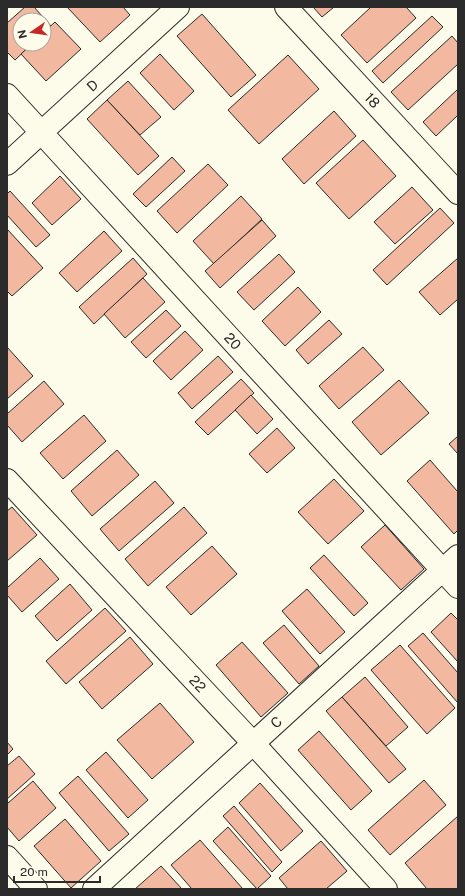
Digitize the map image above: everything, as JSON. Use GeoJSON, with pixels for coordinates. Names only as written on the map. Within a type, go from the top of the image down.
{"type":"FeatureCollection","features":[{"type":"Feature","properties":{"kind":"street","name":"D"},"geometry":{"type":"LineString","coordinates":[[7,164],[178,7]]}},
{"type":"Feature","properties":{"kind":"street","name":"18"},"geometry":{"type":"LineString","coordinates":[[286,7],[458,193]]}},
{"type":"Feature","properties":{"kind":"street","name":"20"},"geometry":{"type":"LineString","coordinates":[[7,95],[450,563],[458,587]]}},
{"type":"Feature","properties":{"kind":"street","name":"22"},"geometry":{"type":"LineString","coordinates":[[7,480],[253,743],[386,889]]}},
{"type":"Feature","properties":{"kind":"street","name":"C"},"geometry":{"type":"LineString","coordinates":[[94,889],[450,563]]}},
{"type":"Feature","properties":{"kind":"street"},"geometry":{"type":"LineString","coordinates":[[7,857],[36,889]]}},
{"type":"Feature","properties":{"kind":"building"},"geometry":{"type":"Polygon","coordinates":[[[25,7],[34,7],[38,12],[19,12],[25,7]]]}},
{"type":"Feature","properties":{"kind":"building"},"geometry":{"type":"Polygon","coordinates":[[[67,7],[123,7],[130,15],[100,42],[67,7]]]}},
{"type":"Feature","properties":{"kind":"building"},"geometry":{"type":"Polygon","coordinates":[[[313,7],[334,7],[322,17],[313,7]]]}},
{"type":"Feature","properties":{"kind":"building"},"geometry":{"type":"Polygon","coordinates":[[[371,7],[406,7],[416,18],[367,63],[341,35],[371,7]]]}},
{"type":"Feature","properties":{"kind":"building"},"geometry":{"type":"Polygon","coordinates":[[[202,14],[256,75],[231,97],[177,36],[202,14]]]}},
{"type":"Feature","properties":{"kind":"building"},"geometry":{"type":"Polygon","coordinates":[[[432,16],[443,27],[383,83],[372,71],[432,16]]]}},
{"type":"Feature","properties":{"kind":"building"},"geometry":{"type":"Polygon","coordinates":[[[12,19],[12,52],[24,52],[15,60],[7,52],[7,23],[12,19]]]}},
{"type":"Feature","properties":{"kind":"building"},"geometry":{"type":"Polygon","coordinates":[[[55,22],[81,49],[46,81],[21,54],[23,52],[52,52],[52,25],[55,22]]]}},
{"type":"Feature","properties":{"kind":"building"},"geometry":{"type":"Polygon","coordinates":[[[452,36],[458,43],[458,64],[408,110],[391,92],[452,36]]]}},
{"type":"Feature","properties":{"kind":"building"},"geometry":{"type":"Polygon","coordinates":[[[160,54],[194,91],[174,110],[140,73],[160,54]]]}},
{"type":"Feature","properties":{"kind":"building"},"geometry":{"type":"Polygon","coordinates":[[[288,55],[319,89],[259,144],[228,110],[288,55]]]}},
{"type":"Feature","properties":{"kind":"building"},"geometry":{"type":"Polygon","coordinates":[[[128,81],[161,117],[140,135],[107,100],[128,81]]]}},
{"type":"Feature","properties":{"kind":"building"},"geometry":{"type":"Polygon","coordinates":[[[458,89],[458,115],[436,136],[423,122],[458,89]]]}},
{"type":"Feature","properties":{"kind":"building"},"geometry":{"type":"Polygon","coordinates":[[[107,100],[159,156],[138,175],[87,119],[107,100]]]}},
{"type":"Feature","properties":{"kind":"building"},"geometry":{"type":"Polygon","coordinates":[[[334,111],[356,136],[304,184],[282,159],[334,111]]]}},
{"type":"Feature","properties":{"kind":"building"},"geometry":{"type":"Polygon","coordinates":[[[363,140],[396,176],[349,219],[316,183],[363,140]]]}},
{"type":"Feature","properties":{"kind":"building"},"geometry":{"type":"Polygon","coordinates":[[[172,157],[185,171],[146,207],[133,194],[172,157]]]}},
{"type":"Feature","properties":{"kind":"building"},"geometry":{"type":"Polygon","coordinates":[[[208,164],[228,185],[177,233],[157,211],[208,164]]]}},
{"type":"Feature","properties":{"kind":"building"},"geometry":{"type":"Polygon","coordinates":[[[60,176],[81,199],[52,225],[32,203],[60,176]]]}},
{"type":"Feature","properties":{"kind":"building"},"geometry":{"type":"Polygon","coordinates":[[[412,187],[433,210],[395,244],[374,222],[412,187]]]}},
{"type":"Feature","properties":{"kind":"building"},"geometry":{"type":"Polygon","coordinates":[[[10,191],[50,235],[36,247],[7,215],[7,194],[10,191]]]}},
{"type":"Feature","properties":{"kind":"building"},"geometry":{"type":"Polygon","coordinates":[[[241,196],[262,219],[214,264],[193,241],[241,196]]]}},
{"type":"Feature","properties":{"kind":"building"},"geometry":{"type":"Polygon","coordinates":[[[440,208],[454,223],[387,285],[373,270],[440,208]]]}},
{"type":"Feature","properties":{"kind":"building"},"geometry":{"type":"Polygon","coordinates":[[[262,220],[276,236],[220,288],[205,271],[262,220]]]}},
{"type":"Feature","properties":{"kind":"building"},"geometry":{"type":"Polygon","coordinates":[[[7,229],[43,268],[12,296],[7,291],[7,229]]]}},
{"type":"Feature","properties":{"kind":"building"},"geometry":{"type":"Polygon","coordinates":[[[104,231],[122,251],[77,292],[59,273],[104,231]]]}},
{"type":"Feature","properties":{"kind":"building"},"geometry":{"type":"Polygon","coordinates":[[[279,254],[295,272],[254,310],[237,292],[279,254]]]}},
{"type":"Feature","properties":{"kind":"building"},"geometry":{"type":"Polygon","coordinates":[[[133,258],[147,274],[94,324],[79,307],[133,258]]]}},
{"type":"Feature","properties":{"kind":"building"},"geometry":{"type":"Polygon","coordinates":[[[458,258],[458,299],[440,315],[419,292],[458,258]]]}},
{"type":"Feature","properties":{"kind":"building"},"geometry":{"type":"Polygon","coordinates":[[[143,278],[165,302],[125,338],[104,314],[143,278]]]}},
{"type":"Feature","properties":{"kind":"building"},"geometry":{"type":"Polygon","coordinates":[[[298,287],[321,312],[285,346],[262,321],[298,287]]]}},
{"type":"Feature","properties":{"kind":"building"},"geometry":{"type":"Polygon","coordinates":[[[166,310],[181,326],[146,358],[131,342],[166,310]]]}},
{"type":"Feature","properties":{"kind":"building"},"geometry":{"type":"Polygon","coordinates":[[[329,320],[342,334],[308,364],[296,350],[329,320]]]}},
{"type":"Feature","properties":{"kind":"building"},"geometry":{"type":"Polygon","coordinates":[[[185,331],[203,350],[171,380],[153,361],[185,331]]]}},
{"type":"Feature","properties":{"kind":"building"},"geometry":{"type":"Polygon","coordinates":[[[7,347],[33,376],[7,399],[7,347]]]}},
{"type":"Feature","properties":{"kind":"building"},"geometry":{"type":"Polygon","coordinates":[[[363,347],[384,370],[339,409],[319,386],[363,347]]]}},
{"type":"Feature","properties":{"kind":"building"},"geometry":{"type":"Polygon","coordinates":[[[218,356],[233,372],[192,409],[178,393],[218,356]]]}},
{"type":"Feature","properties":{"kind":"building"},"geometry":{"type":"Polygon","coordinates":[[[241,379],[254,393],[208,435],[195,422],[241,379]]]}},
{"type":"Feature","properties":{"kind":"building"},"geometry":{"type":"Polygon","coordinates":[[[399,380],[429,413],[381,455],[352,422],[399,380]]]}},
{"type":"Feature","properties":{"kind":"building"},"geometry":{"type":"Polygon","coordinates":[[[44,381],[64,404],[22,442],[7,425],[7,414],[44,381]]]}},
{"type":"Feature","properties":{"kind":"building"},"geometry":{"type":"Polygon","coordinates":[[[251,395],[273,419],[257,434],[235,410],[251,395]]]}},
{"type":"Feature","properties":{"kind":"building"},"geometry":{"type":"Polygon","coordinates":[[[84,415],[106,441],[63,479],[40,453],[84,415]]]}},
{"type":"Feature","properties":{"kind":"building"},"geometry":{"type":"Polygon","coordinates":[[[277,428],[295,448],[267,473],[249,454],[277,428]]]}},
{"type":"Feature","properties":{"kind":"building"},"geometry":{"type":"Polygon","coordinates":[[[458,436],[458,454],[449,444],[458,436]]]}},
{"type":"Feature","properties":{"kind":"building"},"geometry":{"type":"Polygon","coordinates":[[[117,450],[139,475],[92,516],[71,491],[117,450]]]}},
{"type":"Feature","properties":{"kind":"building"},"geometry":{"type":"Polygon","coordinates":[[[430,460],[458,492],[458,530],[454,534],[407,481],[430,460]]]}},
{"type":"Feature","properties":{"kind":"building"},"geometry":{"type":"Polygon","coordinates":[[[334,479],[364,511],[328,544],[298,512],[334,479]]]}},
{"type":"Feature","properties":{"kind":"building"},"geometry":{"type":"Polygon","coordinates":[[[155,481],[174,503],[119,551],[100,529],[155,481]]]}},
{"type":"Feature","properties":{"kind":"building"},"geometry":{"type":"Polygon","coordinates":[[[12,507],[37,535],[7,561],[7,511],[12,507]]]}},
{"type":"Feature","properties":{"kind":"building"},"geometry":{"type":"Polygon","coordinates":[[[184,507],[207,533],[148,586],[125,559],[184,507]]]}},
{"type":"Feature","properties":{"kind":"building"},"geometry":{"type":"Polygon","coordinates":[[[385,525],[424,569],[401,590],[361,547],[385,525]]]}},
{"type":"Feature","properties":{"kind":"building"},"geometry":{"type":"Polygon","coordinates":[[[212,546],[237,574],[191,615],[166,587],[212,546]]]}},
{"type":"Feature","properties":{"kind":"building"},"geometry":{"type":"Polygon","coordinates":[[[324,555],[368,603],[354,616],[310,568],[324,555]]]}},
{"type":"Feature","properties":{"kind":"building"},"geometry":{"type":"Polygon","coordinates":[[[40,558],[59,579],[22,612],[7,595],[7,588],[40,558]]]}},
{"type":"Feature","properties":{"kind":"building"},"geometry":{"type":"Polygon","coordinates":[[[70,584],[92,610],[57,641],[35,616],[70,584]]]}},
{"type":"Feature","properties":{"kind":"building"},"geometry":{"type":"Polygon","coordinates":[[[307,589],[345,632],[320,654],[282,611],[307,589]]]}},
{"type":"Feature","properties":{"kind":"building"},"geometry":{"type":"Polygon","coordinates":[[[105,608],[126,631],[66,684],[46,661],[105,608]]]}},
{"type":"Feature","properties":{"kind":"building"},"geometry":{"type":"Polygon","coordinates":[[[451,613],[458,620],[458,662],[431,632],[451,613]]]}},
{"type":"Feature","properties":{"kind":"building"},"geometry":{"type":"Polygon","coordinates":[[[284,625],[319,666],[299,684],[263,643],[284,625]]]}},
{"type":"Feature","properties":{"kind":"building"},"geometry":{"type":"Polygon","coordinates":[[[423,633],[458,673],[458,703],[408,646],[423,633]]]}},
{"type":"Feature","properties":{"kind":"building"},"geometry":{"type":"Polygon","coordinates":[[[130,637],[153,664],[102,709],[79,682],[130,637]]]}},
{"type":"Feature","properties":{"kind":"building"},"geometry":{"type":"Polygon","coordinates":[[[242,642],[288,693],[261,717],[216,665],[242,642]]]}},
{"type":"Feature","properties":{"kind":"building"},"geometry":{"type":"Polygon","coordinates":[[[400,645],[455,708],[427,734],[371,670],[400,645]]]}},
{"type":"Feature","properties":{"kind":"building"},"geometry":{"type":"Polygon","coordinates":[[[365,677],[408,727],[386,746],[342,697],[365,677]]]}},
{"type":"Feature","properties":{"kind":"building"},"geometry":{"type":"Polygon","coordinates":[[[342,697],[406,769],[389,783],[326,711],[342,697]]]}},
{"type":"Feature","properties":{"kind":"building"},"geometry":{"type":"Polygon","coordinates":[[[160,703],[194,742],[152,779],[117,740],[160,703]]]}},
{"type":"Feature","properties":{"kind":"building"},"geometry":{"type":"Polygon","coordinates":[[[319,731],[372,791],[351,810],[298,750],[319,731]]]}},
{"type":"Feature","properties":{"kind":"building"},"geometry":{"type":"Polygon","coordinates":[[[7,742],[13,749],[7,755],[7,742]]]}},
{"type":"Feature","properties":{"kind":"building"},"geometry":{"type":"Polygon","coordinates":[[[106,752],[148,800],[128,818],[86,770],[106,752]]]}},
{"type":"Feature","properties":{"kind":"building"},"geometry":{"type":"Polygon","coordinates":[[[19,756],[35,774],[7,799],[7,766],[19,756]]]}},
{"type":"Feature","properties":{"kind":"building"},"geometry":{"type":"Polygon","coordinates":[[[78,776],[129,834],[109,851],[59,793],[78,776]]]}},
{"type":"Feature","properties":{"kind":"building"},"geometry":{"type":"Polygon","coordinates":[[[424,780],[446,805],[390,855],[368,830],[424,780]]]}},
{"type":"Feature","properties":{"kind":"building"},"geometry":{"type":"Polygon","coordinates":[[[33,781],[56,808],[19,841],[7,827],[7,804],[33,781]]]}},
{"type":"Feature","properties":{"kind":"building"},"geometry":{"type":"Polygon","coordinates":[[[260,783],[303,831],[281,851],[239,803],[260,783]]]}},
{"type":"Feature","properties":{"kind":"building"},"geometry":{"type":"Polygon","coordinates":[[[234,806],[282,862],[272,872],[223,816],[234,806]]]}},
{"type":"Feature","properties":{"kind":"building"},"geometry":{"type":"Polygon","coordinates":[[[458,816],[458,889],[427,889],[405,863],[458,816]]]}},
{"type":"Feature","properties":{"kind":"building"},"geometry":{"type":"Polygon","coordinates":[[[65,819],[101,861],[71,888],[34,846],[65,819]]]}},
{"type":"Feature","properties":{"kind":"building"},"geometry":{"type":"Polygon","coordinates":[[[228,827],[271,876],[257,889],[213,841],[228,827]]]}},
{"type":"Feature","properties":{"kind":"building"},"geometry":{"type":"Polygon","coordinates":[[[200,840],[243,889],[192,889],[171,865],[200,840]]]}},
{"type":"Feature","properties":{"kind":"building"},"geometry":{"type":"Polygon","coordinates":[[[321,841],[347,871],[326,889],[288,889],[279,878],[321,841]]]}},
{"type":"Feature","properties":{"kind":"building"},"geometry":{"type":"Polygon","coordinates":[[[161,866],[182,889],[135,889],[161,866]]]}}]}
